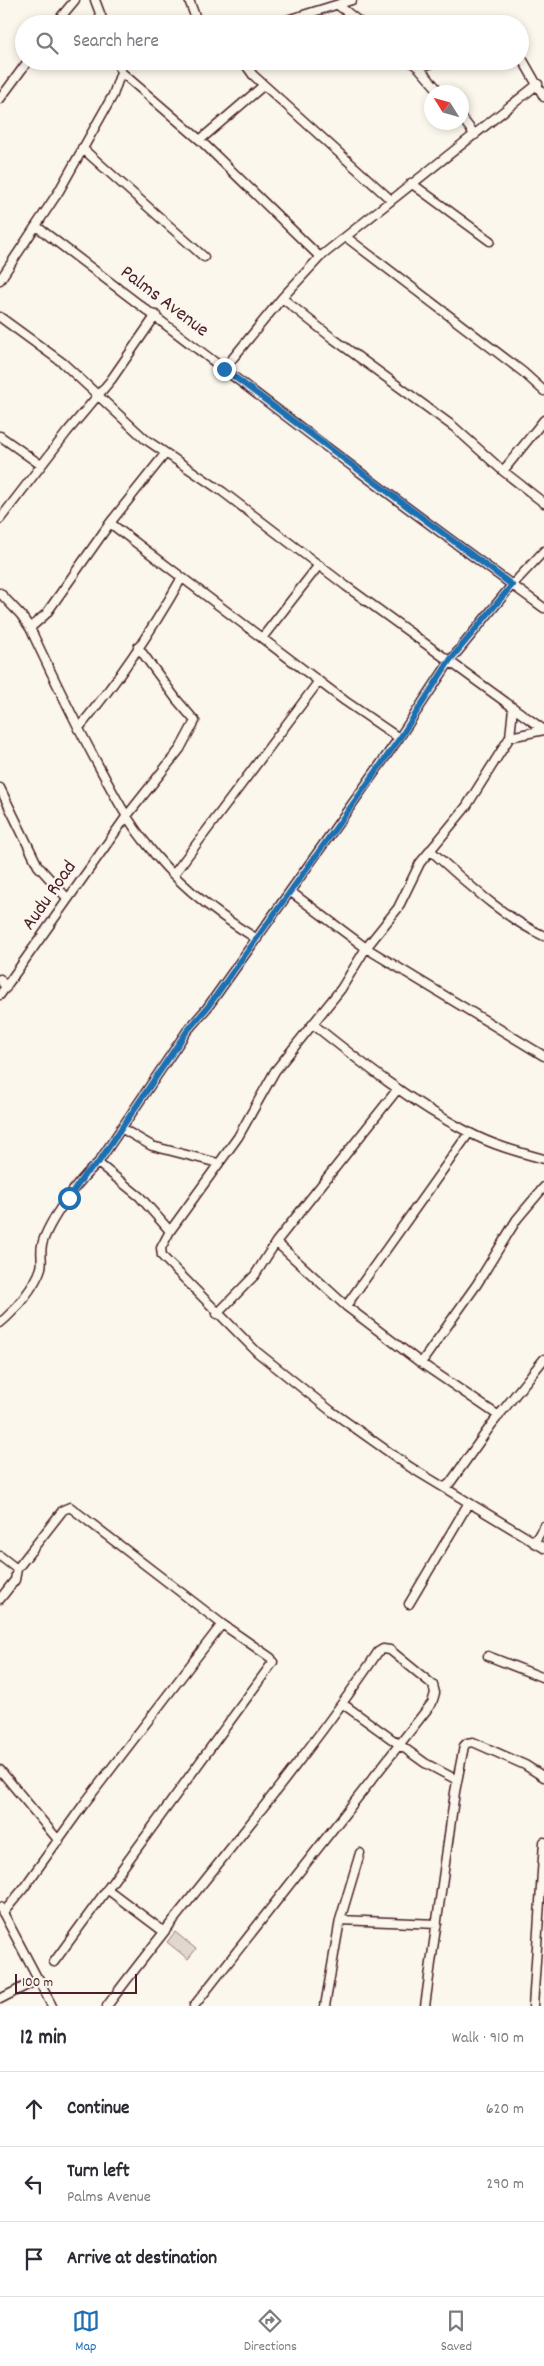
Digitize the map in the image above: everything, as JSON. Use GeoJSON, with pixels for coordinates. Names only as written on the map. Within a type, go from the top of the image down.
{"type":"FeatureCollection","features":[{"type":"Feature","properties":{"kind":"street"},"geometry":{"type":"LineString","coordinates":[[63,15],[76,0]]}},
{"type":"Feature","properties":{"kind":"street"},"geometry":{"type":"LineString","coordinates":[[96,0],[101,15]]}},
{"type":"Feature","properties":{"kind":"street"},"geometry":{"type":"LineString","coordinates":[[189,0],[195,15]]}},
{"type":"Feature","properties":{"kind":"street"},"geometry":{"type":"LineString","coordinates":[[304,15],[352,0]]}},
{"type":"Feature","properties":{"kind":"street"},"geometry":{"type":"LineString","coordinates":[[338,5],[351,15]]}},
{"type":"Feature","properties":{"kind":"street"},"geometry":{"type":"LineString","coordinates":[[0,99],[21,70]]}},
{"type":"Feature","properties":{"kind":"street"},"geometry":{"type":"LineString","coordinates":[[251,70],[264,85],[392,200]]}},
{"type":"Feature","properties":{"kind":"street"},"geometry":{"type":"LineString","coordinates":[[421,70],[434,85]]}},
{"type":"Feature","properties":{"kind":"street"},"geometry":{"type":"LineString","coordinates":[[529,70],[544,97]]}},
{"type":"Feature","properties":{"kind":"street"},"geometry":{"type":"LineString","coordinates":[[0,280],[59,191],[113,95],[121,72],[200,140],[320,256]]}},
{"type":"Feature","properties":{"kind":"street"},"geometry":{"type":"LineString","coordinates":[[224,369],[282,298],[320,256],[538,84]]}},
{"type":"Feature","properties":{"kind":"street"},"geometry":{"type":"LineString","coordinates":[[200,140],[264,85]]}},
{"type":"Feature","properties":{"kind":"street"},"geometry":{"type":"LineString","coordinates":[[469,127],[475,135]]}},
{"type":"Feature","properties":{"kind":"street"},"geometry":{"type":"LineString","coordinates":[[82,148],[204,257]]}},
{"type":"Feature","properties":{"kind":"street"},"geometry":{"type":"LineString","coordinates":[[411,183],[490,241]]}},
{"type":"Feature","properties":{"kind":"street","name":"Palms Avenue"},"geometry":{"type":"LineString","coordinates":[[36,226],[544,608]]}},
{"type":"Feature","properties":{"kind":"street"},"geometry":{"type":"LineString","coordinates":[[346,237],[523,372],[544,391]]}},
{"type":"Feature","properties":{"kind":"street"},"geometry":{"type":"LineString","coordinates":[[282,298],[331,337],[454,426],[503,471],[544,503]]}},
{"type":"Feature","properties":{"kind":"street"},"geometry":{"type":"LineString","coordinates":[[0,519],[41,465],[98,397],[156,316]]}},
{"type":"Feature","properties":{"kind":"street"},"geometry":{"type":"LineString","coordinates":[[0,317],[63,363],[145,439],[223,492],[544,730]]}},
{"type":"Feature","properties":{"kind":"street"},"geometry":{"type":"LineString","coordinates":[[503,471],[544,420]]}},
{"type":"Feature","properties":{"kind":"street"},"geometry":{"type":"LineString","coordinates":[[0,436],[41,465]]}},
{"type":"Feature","properties":{"kind":"street"},"geometry":{"type":"LineString","coordinates":[[30,628],[46,614],[110,523],[165,454]]}},
{"type":"Feature","properties":{"kind":"street"},"geometry":{"type":"LineString","coordinates":[[110,523],[181,579],[400,738]]}},
{"type":"Feature","properties":{"kind":"street"},"geometry":{"type":"LineString","coordinates":[[0,1323],[12,1312],[40,1270],[41,1245],[51,1226],[85,1174],[98,1163],[187,1031],[207,1008],[291,892],[400,738],[450,660],[512,585],[544,551]]}},
{"type":"Feature","properties":{"kind":"street"},"geometry":{"type":"LineString","coordinates":[[262,638],[320,565]]}},
{"type":"Feature","properties":{"kind":"street"},"geometry":{"type":"LineString","coordinates":[[78,729],[159,618],[181,579]]}},
{"type":"Feature","properties":{"kind":"street"},"geometry":{"type":"LineString","coordinates":[[0,593],[21,615],[30,628],[78,729],[126,817],[146,844],[174,874],[216,912],[257,938]]}},
{"type":"Feature","properties":{"kind":"street","name":"Audu Road"},"geometry":{"type":"LineString","coordinates":[[0,995],[126,817],[180,749],[195,721],[138,647]]}},
{"type":"Feature","properties":{"kind":"street"},"geometry":{"type":"LineString","coordinates":[[174,874],[319,681]]}},
{"type":"Feature","properties":{"kind":"street"},"geometry":{"type":"LineString","coordinates":[[513,708],[510,737],[466,807],[416,870],[398,908],[366,948],[341,989],[314,1025],[275,1071],[238,1137],[170,1231],[161,1248],[162,1256],[217,1314],[257,1352],[331,1411],[410,1467],[468,1504],[544,1548]]}},
{"type":"Feature","properties":{"kind":"street"},"geometry":{"type":"LineString","coordinates":[[510,737],[544,730]]}},
{"type":"Feature","properties":{"kind":"street"},"geometry":{"type":"LineString","coordinates":[[0,788],[38,866],[68,899]]}},
{"type":"Feature","properties":{"kind":"street"},"geometry":{"type":"LineString","coordinates":[[430,850],[474,889],[526,927],[544,936]]}},
{"type":"Feature","properties":{"kind":"street"},"geometry":{"type":"LineString","coordinates":[[291,892],[366,948],[544,1056]]}},
{"type":"Feature","properties":{"kind":"street"},"geometry":{"type":"LineString","coordinates":[[0,979],[6,988]]}},
{"type":"Feature","properties":{"kind":"street"},"geometry":{"type":"LineString","coordinates":[[314,1025],[397,1090],[469,1133],[512,1150],[544,1159]]}},
{"type":"Feature","properties":{"kind":"street"},"geometry":{"type":"LineString","coordinates":[[217,1314],[255,1275],[276,1242],[397,1090]]}},
{"type":"Feature","properties":{"kind":"street"},"geometry":{"type":"LineString","coordinates":[[121,1128],[152,1146],[218,1163]]}},
{"type":"Feature","properties":{"kind":"street"},"geometry":{"type":"LineString","coordinates":[[346,1306],[469,1133]]}},
{"type":"Feature","properties":{"kind":"street"},"geometry":{"type":"LineString","coordinates":[[98,1163],[140,1197],[170,1231]]}},
{"type":"Feature","properties":{"kind":"street"},"geometry":{"type":"LineString","coordinates":[[421,1363],[477,1284],[518,1219],[544,1187]]}},
{"type":"Feature","properties":{"kind":"street"},"geometry":{"type":"LineString","coordinates":[[276,1242],[346,1306],[421,1363],[499,1416]]}},
{"type":"Feature","properties":{"kind":"street"},"geometry":{"type":"LineString","coordinates":[[444,1487],[450,1483],[544,1359]]}},
{"type":"Feature","properties":{"kind":"street"},"geometry":{"type":"LineString","coordinates":[[409,1604],[468,1504]]}},
{"type":"Feature","properties":{"kind":"street"},"geometry":{"type":"LineString","coordinates":[[0,1599],[14,1580],[17,1569],[62,1510],[70,1507],[222,1624],[270,1658],[272,1662],[54,1962]]}},
{"type":"Feature","properties":{"kind":"street"},"geometry":{"type":"LineString","coordinates":[[534,1543],[544,1526]]}},
{"type":"Feature","properties":{"kind":"street"},"geometry":{"type":"LineString","coordinates":[[0,1556],[17,1569]]}},
{"type":"Feature","properties":{"kind":"street"},"geometry":{"type":"LineString","coordinates":[[52,2006],[2,1910],[59,1841],[222,1624]]}},
{"type":"Feature","properties":{"kind":"street"},"geometry":{"type":"LineString","coordinates":[[107,2006],[163,1931],[343,1704],[378,1652],[383,1649],[390,1650],[433,1685],[435,1693],[432,1703],[194,2006]]}},
{"type":"Feature","properties":{"kind":"street"},"geometry":{"type":"LineString","coordinates":[[488,1656],[544,1678]]}},
{"type":"Feature","properties":{"kind":"street"},"geometry":{"type":"LineString","coordinates":[[343,1704],[425,1763],[457,1780]]}},
{"type":"Feature","properties":{"kind":"street"},"geometry":{"type":"LineString","coordinates":[[425,2006],[457,1780],[464,1746],[467,1743],[473,1742],[525,1765],[544,1777]]}},
{"type":"Feature","properties":{"kind":"street"},"geometry":{"type":"LineString","coordinates":[[0,1770],[59,1841]]}},
{"type":"Feature","properties":{"kind":"street"},"geometry":{"type":"LineString","coordinates":[[533,2006],[544,1842]]}},
{"type":"Feature","properties":{"kind":"street"},"geometry":{"type":"LineString","coordinates":[[325,2006],[340,1920],[360,1853]]}},
{"type":"Feature","properties":{"kind":"street"},"geometry":{"type":"LineString","coordinates":[[107,1889],[163,1931]]}},
{"type":"Feature","properties":{"kind":"street"},"geometry":{"type":"LineString","coordinates":[[340,1920],[437,1924]]}},
{"type":"Feature","properties":{"kind":"street"},"geometry":{"type":"LineString","coordinates":[[0,1999],[39,1979]]}},
{"type":"Feature","properties":{"kind":"shaded area"},"geometry":{"type":"Polygon","coordinates":[[[175,1932],[196,1949],[188,1959],[167,1942],[175,1932]]]}},
{"type":"Feature","properties":{"kind":"route"},"geometry":{"type":"LineString","coordinates":[[69,1198],[85,1174],[98,1163],[187,1031],[207,1008],[291,892],[400,738],[450,660],[512,585],[224,369]]}}]}
